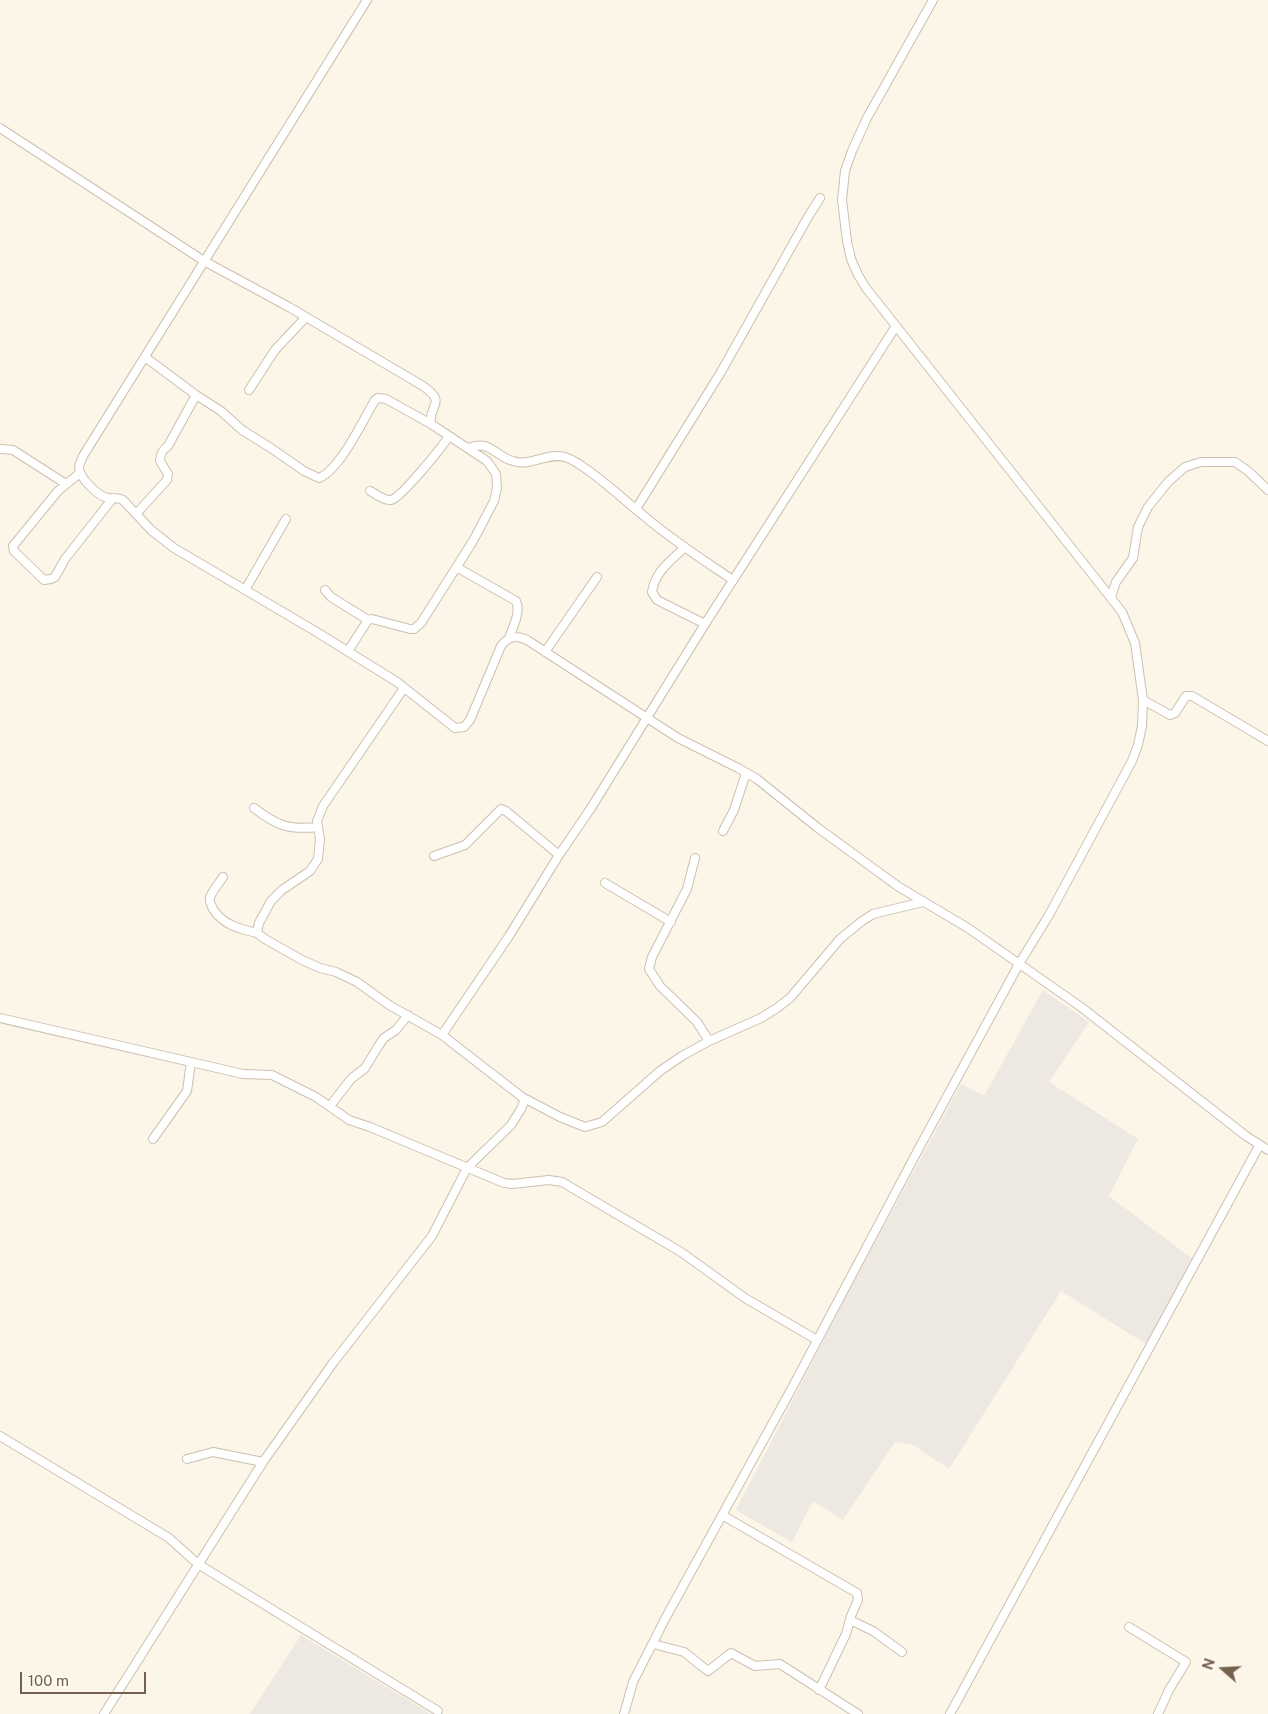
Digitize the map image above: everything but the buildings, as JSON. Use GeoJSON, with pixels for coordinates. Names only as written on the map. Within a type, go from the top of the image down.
{"type":"FeatureCollection","features":[{"type":"Feature","properties":{"kind":"street"},"geometry":{"type":"LineString","coordinates":[[367,0],[204,260],[163,330],[144,357],[83,456],[79,467],[80,473],[98,493],[102,496],[123,500],[151,530],[174,548],[348,651],[404,688],[451,726],[461,729],[470,720],[501,646],[509,638],[518,605],[516,601],[458,568]]}},
{"type":"Feature","properties":{"kind":"street"},"geometry":{"type":"LineString","coordinates":[[624,1714],[633,1682],[653,1644],[918,1150],[1019,964],[1049,915],[1132,761],[1142,726],[1143,700],[1135,643],[1122,612],[866,288],[858,275],[852,259],[843,213],[842,183],[852,151],[867,118],[933,0]]}},
{"type":"Feature","properties":{"kind":"street"},"geometry":{"type":"LineString","coordinates":[[0,128],[204,260],[306,317],[432,392],[436,400],[431,424]]}},
{"type":"Feature","properties":{"kind":"street"},"geometry":{"type":"LineString","coordinates":[[636,509],[721,372],[820,198]]}},
{"type":"Feature","properties":{"kind":"street"},"geometry":{"type":"LineString","coordinates":[[249,390],[275,350],[306,317]]}},
{"type":"Feature","properties":{"kind":"street"},"geometry":{"type":"LineString","coordinates":[[442,1035],[509,936],[559,855],[591,808],[705,624],[896,326]]}},
{"type":"Feature","properties":{"kind":"street"},"geometry":{"type":"LineString","coordinates":[[144,357],[221,411],[242,430],[272,448],[304,471],[319,478],[325,476],[338,462],[378,398],[386,399],[431,424],[492,465],[496,474],[497,488],[494,501],[458,568],[418,627],[410,629],[372,619],[368,620],[331,597],[325,590]]}},
{"type":"Feature","properties":{"kind":"street"},"geometry":{"type":"LineString","coordinates":[[136,514],[167,480],[168,474],[160,461],[161,454],[164,448],[168,446],[196,395]]}},
{"type":"Feature","properties":{"kind":"street"},"geometry":{"type":"LineString","coordinates":[[370,491],[386,499],[394,498],[432,459],[449,436]]}},
{"type":"Feature","properties":{"kind":"street"},"geometry":{"type":"LineString","coordinates":[[468,448],[482,445],[508,460],[520,463],[557,456],[567,458],[601,481],[685,547],[733,580]]}},
{"type":"Feature","properties":{"kind":"street"},"geometry":{"type":"LineString","coordinates":[[1,449],[13,450],[66,484]]}},
{"type":"Feature","properties":{"kind":"street"},"geometry":{"type":"LineString","coordinates":[[1111,597],[1116,582],[1133,558],[1138,526],[1148,507],[1168,482],[1185,467],[1201,462],[1235,462],[1248,471],[1268,490]]}},
{"type":"Feature","properties":{"kind":"street"},"geometry":{"type":"LineString","coordinates":[[80,473],[66,484],[14,544],[15,553],[44,580],[51,580],[55,577],[65,559],[113,498]]}},
{"type":"Feature","properties":{"kind":"street"},"geometry":{"type":"LineString","coordinates":[[245,590],[286,519]]}},
{"type":"Feature","properties":{"kind":"street"},"geometry":{"type":"LineString","coordinates":[[685,547],[658,572],[654,580],[652,592],[657,600],[705,624]]}},
{"type":"Feature","properties":{"kind":"street"},"geometry":{"type":"LineString","coordinates":[[545,652],[596,577]]}},
{"type":"Feature","properties":{"kind":"street"},"geometry":{"type":"LineString","coordinates":[[348,651],[368,620]]}},
{"type":"Feature","properties":{"kind":"street"},"geometry":{"type":"LineString","coordinates":[[509,638],[519,637],[678,738],[746,772],[818,828],[899,887],[968,928],[1131,1045],[1259,1146],[1268,1150]]}},
{"type":"Feature","properties":{"kind":"street"},"geometry":{"type":"LineString","coordinates":[[258,933],[258,924],[276,895],[310,871],[315,865],[320,852],[318,821],[323,806],[404,688]]}},
{"type":"Feature","properties":{"kind":"street"},"geometry":{"type":"LineString","coordinates":[[1143,700],[1166,714],[1172,715],[1186,696],[1192,696],[1268,741]]}},
{"type":"Feature","properties":{"kind":"street"},"geometry":{"type":"LineString","coordinates":[[723,831],[734,810],[746,772]]}},
{"type":"Feature","properties":{"kind":"street"},"geometry":{"type":"LineString","coordinates":[[254,808],[266,818],[281,826],[299,829],[318,827]]}},
{"type":"Feature","properties":{"kind":"street"},"geometry":{"type":"LineString","coordinates":[[434,856],[465,844],[501,809],[506,811],[559,855]]}},
{"type":"Feature","properties":{"kind":"street"},"geometry":{"type":"LineString","coordinates":[[695,858],[687,889],[672,922],[652,957],[649,968],[660,986],[697,1022],[709,1041]]}},
{"type":"Feature","properties":{"kind":"street"},"geometry":{"type":"LineString","coordinates":[[223,877],[210,898],[210,904],[215,913],[229,924],[243,930],[258,933],[302,960],[353,980],[390,1005],[442,1035],[525,1099],[585,1127],[602,1122],[660,1071],[709,1041],[760,1018],[790,998],[840,939],[862,921],[874,914],[923,902]]}},
{"type":"Feature","properties":{"kind":"street"},"geometry":{"type":"LineString","coordinates":[[605,883],[672,922]]}},
{"type":"Feature","properties":{"kind":"street"},"geometry":{"type":"LineString","coordinates":[[330,1106],[351,1079],[365,1068],[384,1038],[396,1030],[408,1015]]}},
{"type":"Feature","properties":{"kind":"street"},"geometry":{"type":"LineString","coordinates":[[0,1018],[171,1059],[243,1074],[272,1075],[316,1097],[349,1120],[370,1126],[504,1182],[512,1184],[549,1180],[562,1182],[681,1252],[745,1298],[815,1341]]}},
{"type":"Feature","properties":{"kind":"street"},"geometry":{"type":"LineString","coordinates":[[153,1139],[187,1091],[191,1062]]}},
{"type":"Feature","properties":{"kind":"street"},"geometry":{"type":"LineString","coordinates":[[104,1714],[263,1462],[333,1363],[432,1236],[468,1168],[511,1125],[525,1099]]}},
{"type":"Feature","properties":{"kind":"street"},"geometry":{"type":"LineString","coordinates":[[950,1714],[1259,1146]]}},
{"type":"Feature","properties":{"kind":"street"},"geometry":{"type":"LineString","coordinates":[[0,1436],[169,1538],[198,1564],[438,1711]]}},
{"type":"Feature","properties":{"kind":"street"},"geometry":{"type":"LineString","coordinates":[[187,1459],[213,1452],[263,1462]]}},
{"type":"Feature","properties":{"kind":"street"},"geometry":{"type":"LineString","coordinates":[[722,1515],[856,1591],[858,1600],[843,1641],[819,1690]]}},
{"type":"Feature","properties":{"kind":"street"},"geometry":{"type":"LineString","coordinates":[[850,1620],[873,1631],[902,1652]]}},
{"type":"Feature","properties":{"kind":"street"},"geometry":{"type":"LineString","coordinates":[[1129,1627],[1186,1662],[1169,1690],[1158,1714]]}},
{"type":"Feature","properties":{"kind":"street"},"geometry":{"type":"LineString","coordinates":[[653,1644],[684,1652],[708,1671],[728,1653],[755,1666],[780,1664],[858,1714]]}},
{"type":"Feature","properties":{"kind":"shaded area"},"geometry":{"type":"Polygon","coordinates":[[[1043,990],[1089,1022],[1049,1082],[1138,1139],[1109,1196],[1193,1259],[1146,1344],[1061,1291],[949,1469],[913,1445],[895,1442],[843,1520],[813,1501],[792,1542],[736,1510],[851,1287],[961,1084],[984,1096],[1043,990]]]}},
{"type":"Feature","properties":{"kind":"shaded area"},"geometry":{"type":"Polygon","coordinates":[[[301,1635],[431,1714],[250,1714],[301,1635]]]}}]}
